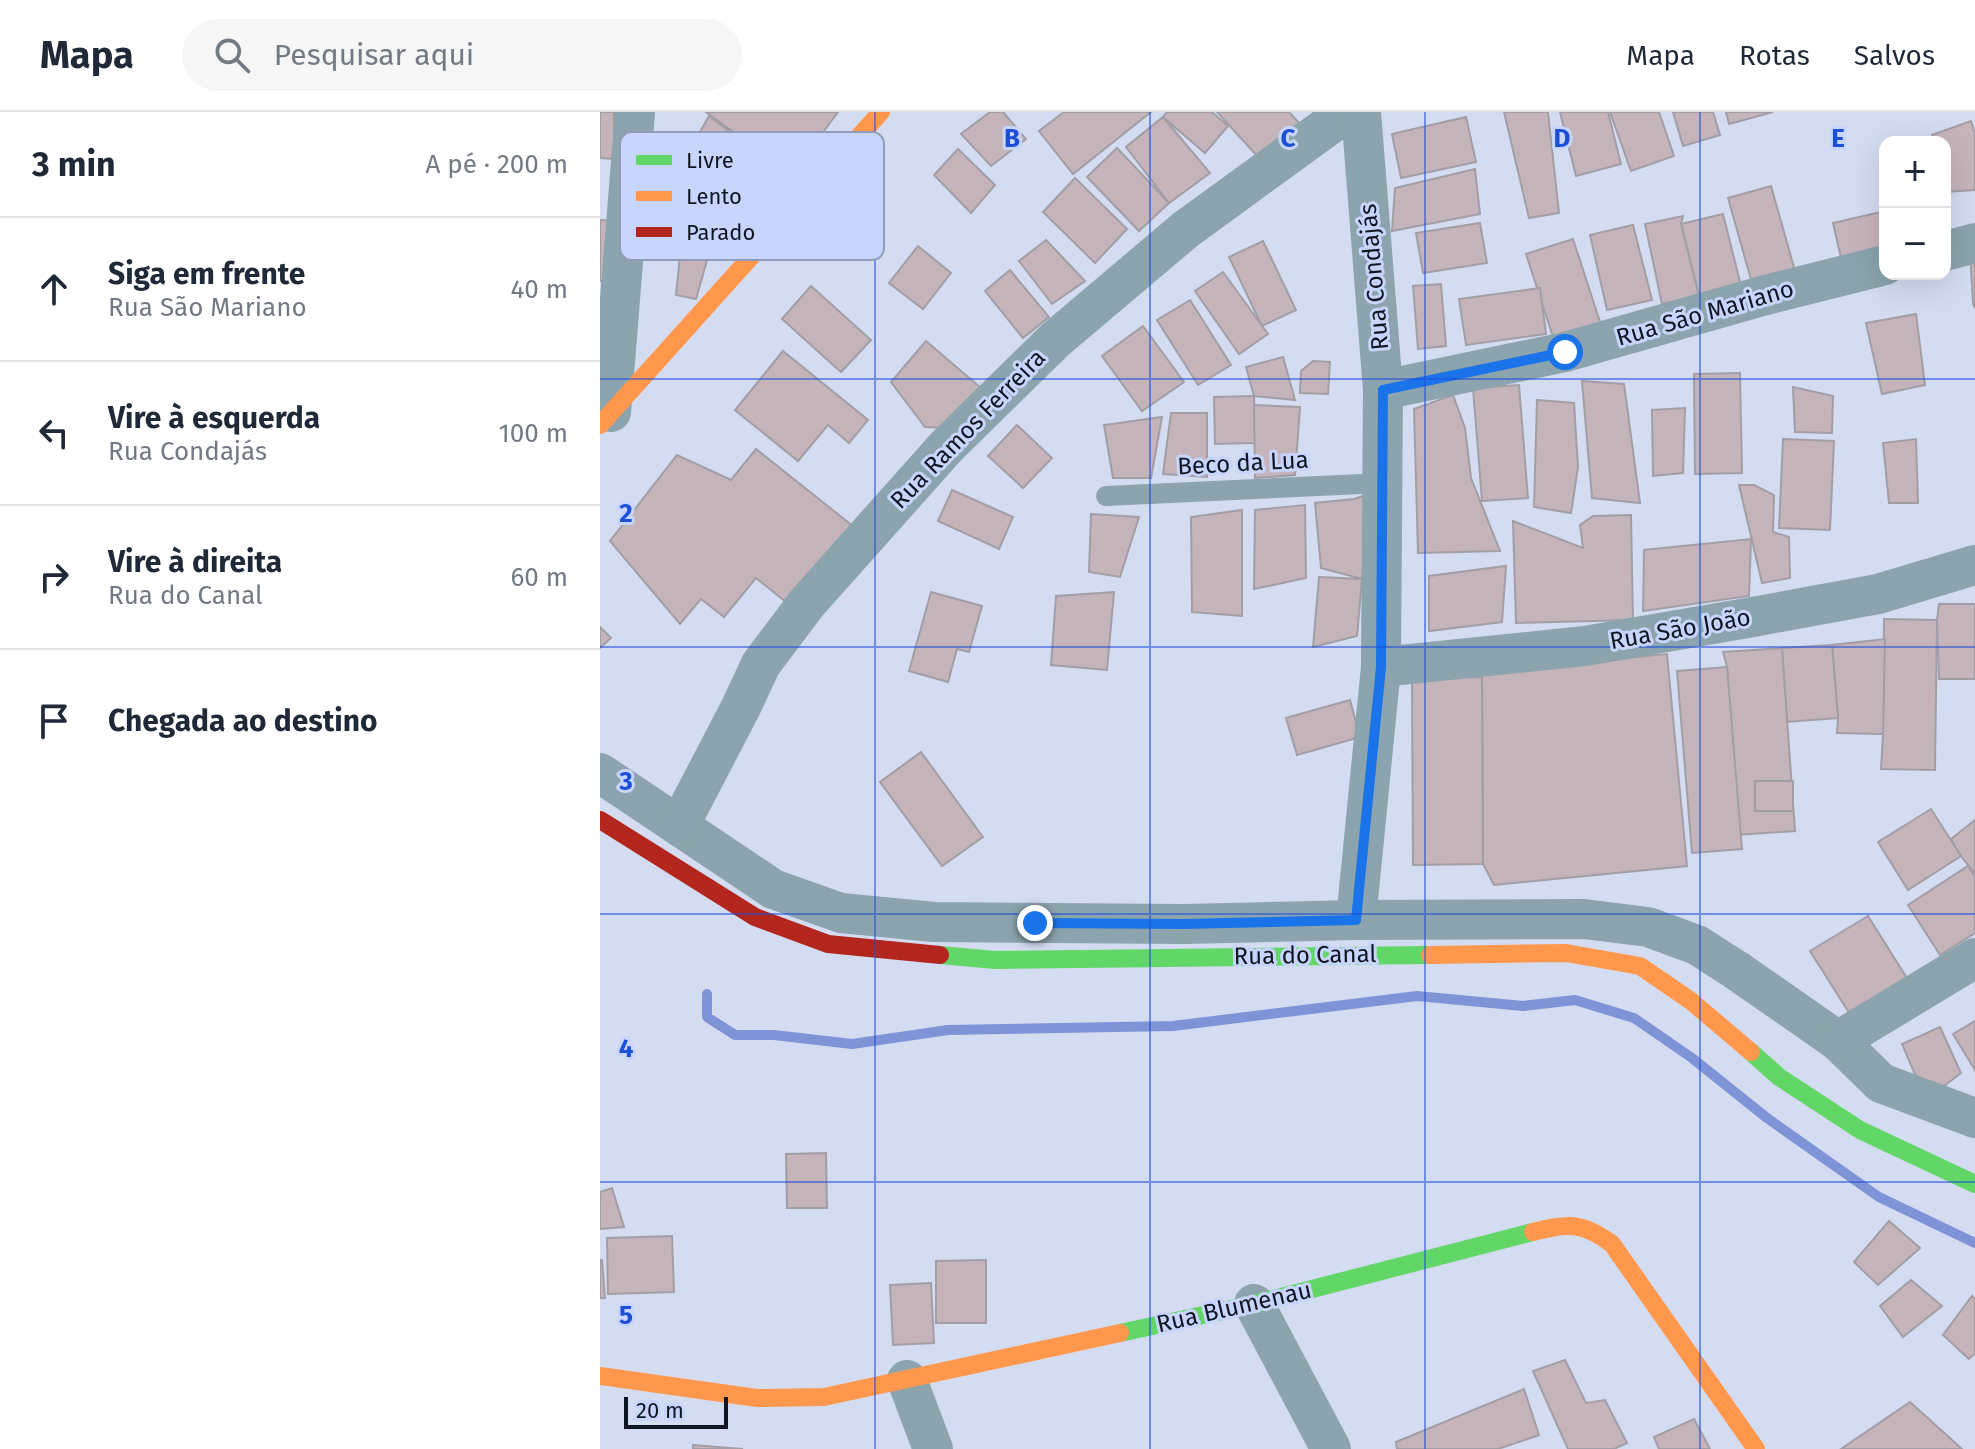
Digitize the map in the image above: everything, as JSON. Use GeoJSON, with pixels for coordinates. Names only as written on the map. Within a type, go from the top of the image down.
{"type":"FeatureCollection","features":[{"type":"Feature","properties":{"kind":"street"},"geometry":{"type":"LineString","coordinates":[[633,132],[635,112]]}},
{"type":"Feature","properties":{"kind":"street"},"geometry":{"type":"LineString","coordinates":[[863,132],[881,112]]}},
{"type":"Feature","properties":{"kind":"street","name":"Rua Ramos Ferreira"},"geometry":{"type":"LineString","coordinates":[[679,826],[761,664],[807,603],[946,447],[1055,340],[1185,230],[1347,112]]}},
{"type":"Feature","properties":{"kind":"street","name":"Rua Condajás"},"geometry":{"type":"LineString","coordinates":[[1356,920],[1381,667],[1383,483],[1383,390],[1361,112]]}},
{"type":"Feature","properties":{"kind":"street"},"geometry":{"type":"LineString","coordinates":[[1951,249],[1975,243]]}},
{"type":"Feature","properties":{"kind":"street"},"geometry":{"type":"LineString","coordinates":[[606,419],[621,260]]}},
{"type":"Feature","properties":{"kind":"street"},"geometry":{"type":"LineString","coordinates":[[606,419],[748,260]]}},
{"type":"Feature","properties":{"kind":"street","name":"Rua São Mariano"},"geometry":{"type":"LineString","coordinates":[[1383,390],[1565,352],[1879,267]]}},
{"type":"Feature","properties":{"kind":"street","name":"Rua São João"},"geometry":{"type":"LineString","coordinates":[[1381,667],[1585,646],[1878,594],[1975,565]]}},
{"type":"Feature","properties":{"kind":"street","name":"Rua do Canal"},"geometry":{"type":"LineString","coordinates":[[600,773],[773,889],[841,913],[949,922],[1184,924],[1584,919],[1648,927],[1697,945],[1838,1041],[1881,1083],[1975,1118]]}},
{"type":"Feature","properties":{"kind":"street","name":"Rua do Canal"},"geometry":{"type":"LineString","coordinates":[[600,820],[755,917],[828,944],[995,960],[1566,953],[1640,966],[1691,1001],[1779,1077],[1860,1130],[1975,1184]]}},
{"type":"Feature","properties":{"kind":"street"},"geometry":{"type":"LineString","coordinates":[[1838,1041],[1975,958]]}},
{"type":"Feature","properties":{"kind":"street","name":"Rua Blumenau"},"geometry":{"type":"LineString","coordinates":[[600,1376],[757,1398],[824,1397],[1254,1304],[1557,1226],[1575,1224],[1598,1232],[1612,1244],[1756,1449]]}},
{"type":"Feature","properties":{"kind":"street"},"geometry":{"type":"LineString","coordinates":[[1254,1304],[1331,1449]]}},
{"type":"Feature","properties":{"kind":"street"},"geometry":{"type":"LineString","coordinates":[[907,1380],[933,1449]]}},
{"type":"Feature","properties":{"kind":"lane","name":"Beco da Lua"},"geometry":{"type":"LineString","coordinates":[[1106,496],[1383,483]]}},
{"type":"Feature","properties":{"kind":"building"},"geometry":{"type":"Polygon","coordinates":[[[600,112],[614,112],[614,159],[600,158],[600,112]]]}},
{"type":"Feature","properties":{"kind":"building"},"geometry":{"type":"Polygon","coordinates":[[[706,112],[838,112],[823,132],[733,132],[706,112]]]}},
{"type":"Feature","properties":{"kind":"building"},"geometry":{"type":"Polygon","coordinates":[[[990,112],[1003,112],[1026,139],[991,166],[961,134],[990,112]]]}},
{"type":"Feature","properties":{"kind":"building"},"geometry":{"type":"Polygon","coordinates":[[[1064,112],[1151,112],[1073,174],[1039,131],[1064,112]]]}},
{"type":"Feature","properties":{"kind":"building"},"geometry":{"type":"Polygon","coordinates":[[[1167,112],[1212,112],[1228,126],[1205,153],[1163,117],[1167,112]]]}},
{"type":"Feature","properties":{"kind":"building"},"geometry":{"type":"Polygon","coordinates":[[[1217,112],[1289,112],[1299,123],[1259,158],[1217,112]]]}},
{"type":"Feature","properties":{"kind":"building"},"geometry":{"type":"Polygon","coordinates":[[[1504,112],[1548,112],[1559,213],[1529,218],[1504,112]]]}},
{"type":"Feature","properties":{"kind":"building"},"geometry":{"type":"Polygon","coordinates":[[[1560,112],[1608,112],[1621,164],[1576,176],[1560,112]]]}},
{"type":"Feature","properties":{"kind":"building"},"geometry":{"type":"Polygon","coordinates":[[[1610,112],[1659,112],[1674,156],[1631,171],[1610,112]]]}},
{"type":"Feature","properties":{"kind":"building"},"geometry":{"type":"Polygon","coordinates":[[[1673,112],[1713,112],[1720,135],[1683,146],[1673,112]]]}},
{"type":"Feature","properties":{"kind":"building"},"geometry":{"type":"Polygon","coordinates":[[[1726,112],[1773,112],[1729,124],[1726,112]]]}},
{"type":"Feature","properties":{"kind":"building"},"geometry":{"type":"Polygon","coordinates":[[[709,116],[730,132],[700,132],[709,116]]]}},
{"type":"Feature","properties":{"kind":"building"},"geometry":{"type":"Polygon","coordinates":[[[1163,117],[1210,173],[1169,203],[1126,147],[1163,117]]]}},
{"type":"Feature","properties":{"kind":"building"},"geometry":{"type":"Polygon","coordinates":[[[1466,117],[1476,162],[1401,178],[1392,134],[1466,117]]]}},
{"type":"Feature","properties":{"kind":"building"},"geometry":{"type":"Polygon","coordinates":[[[1971,121],[1975,133],[1975,190],[1951,192],[1951,136],[1932,135],[1971,121]]]}},
{"type":"Feature","properties":{"kind":"building"},"geometry":{"type":"Polygon","coordinates":[[[1117,148],[1169,203],[1139,231],[1087,177],[1117,148]]]}},
{"type":"Feature","properties":{"kind":"building"},"geometry":{"type":"Polygon","coordinates":[[[958,149],[995,185],[971,213],[934,175],[958,149]]]}},
{"type":"Feature","properties":{"kind":"building"},"geometry":{"type":"Polygon","coordinates":[[[1475,169],[1480,214],[1392,231],[1395,188],[1475,169]]]}},
{"type":"Feature","properties":{"kind":"building"},"geometry":{"type":"Polygon","coordinates":[[[1075,178],[1127,229],[1095,263],[1043,212],[1075,178]]]}},
{"type":"Feature","properties":{"kind":"building"},"geometry":{"type":"Polygon","coordinates":[[[1771,186],[1795,271],[1752,283],[1728,198],[1771,186]]]}},
{"type":"Feature","properties":{"kind":"building"},"geometry":{"type":"Polygon","coordinates":[[[1879,212],[1879,253],[1842,262],[1833,223],[1879,212]]]}},
{"type":"Feature","properties":{"kind":"building"},"geometry":{"type":"Polygon","coordinates":[[[1723,214],[1741,286],[1699,296],[1681,224],[1723,214]]]}},
{"type":"Feature","properties":{"kind":"building"},"geometry":{"type":"Polygon","coordinates":[[[1683,216],[1681,224],[1699,296],[1662,304],[1645,224],[1683,216]]]}},
{"type":"Feature","properties":{"kind":"building"},"geometry":{"type":"Polygon","coordinates":[[[600,220],[616,221],[615,281],[600,281],[600,220]]]}},
{"type":"Feature","properties":{"kind":"building"},"geometry":{"type":"Polygon","coordinates":[[[1480,223],[1487,263],[1423,273],[1416,233],[1480,223]]]}},
{"type":"Feature","properties":{"kind":"building"},"geometry":{"type":"Polygon","coordinates":[[[1633,225],[1652,300],[1607,310],[1590,235],[1633,225]]]}},
{"type":"Feature","properties":{"kind":"building"},"geometry":{"type":"Polygon","coordinates":[[[1573,239],[1601,325],[1554,340],[1526,254],[1573,239]]]}},
{"type":"Feature","properties":{"kind":"building"},"geometry":{"type":"Polygon","coordinates":[[[1046,240],[1085,281],[1052,304],[1019,261],[1046,240]]]}},
{"type":"Feature","properties":{"kind":"building"},"geometry":{"type":"Polygon","coordinates":[[[1263,241],[1296,310],[1262,326],[1229,257],[1263,241]]]}},
{"type":"Feature","properties":{"kind":"building"},"geometry":{"type":"Polygon","coordinates":[[[918,246],[951,273],[923,309],[889,283],[918,246]]]}},
{"type":"Feature","properties":{"kind":"building"},"geometry":{"type":"Polygon","coordinates":[[[1975,250],[1975,308],[1970,251],[1975,250]]]}},
{"type":"Feature","properties":{"kind":"building"},"geometry":{"type":"Polygon","coordinates":[[[680,260],[707,260],[696,299],[676,295],[680,260]]]}},
{"type":"Feature","properties":{"kind":"building"},"geometry":{"type":"Polygon","coordinates":[[[1010,270],[1049,317],[1023,338],[985,291],[1010,270]]]}},
{"type":"Feature","properties":{"kind":"building"},"geometry":{"type":"Polygon","coordinates":[[[1223,272],[1268,334],[1239,354],[1195,291],[1223,272]]]}},
{"type":"Feature","properties":{"kind":"building"},"geometry":{"type":"Polygon","coordinates":[[[1441,284],[1446,346],[1418,349],[1413,286],[1441,284]]]}},
{"type":"Feature","properties":{"kind":"building"},"geometry":{"type":"Polygon","coordinates":[[[811,286],[871,340],[841,372],[782,319],[811,286]]]}},
{"type":"Feature","properties":{"kind":"building"},"geometry":{"type":"Polygon","coordinates":[[[1540,288],[1546,334],[1466,345],[1459,299],[1540,288]]]}},
{"type":"Feature","properties":{"kind":"building"},"geometry":{"type":"Polygon","coordinates":[[[1190,300],[1231,365],[1198,385],[1157,320],[1190,300]]]}},
{"type":"Feature","properties":{"kind":"building"},"geometry":{"type":"Polygon","coordinates":[[[1916,314],[1925,385],[1882,394],[1866,323],[1916,314]]]}},
{"type":"Feature","properties":{"kind":"building"},"geometry":{"type":"Polygon","coordinates":[[[1143,326],[1184,382],[1142,411],[1102,356],[1143,326]]]}},
{"type":"Feature","properties":{"kind":"building"},"geometry":{"type":"Polygon","coordinates":[[[926,341],[981,388],[946,428],[925,427],[891,382],[926,341]]]}},
{"type":"Feature","properties":{"kind":"building"},"geometry":{"type":"Polygon","coordinates":[[[783,351],[868,420],[849,443],[828,425],[798,461],[735,410],[783,351]]]}},
{"type":"Feature","properties":{"kind":"building"},"geometry":{"type":"Polygon","coordinates":[[[1283,357],[1295,400],[1254,396],[1246,367],[1283,357]]]}},
{"type":"Feature","properties":{"kind":"building"},"geometry":{"type":"Polygon","coordinates":[[[1313,361],[1330,362],[1328,394],[1300,393],[1301,371],[1313,361]]]}},
{"type":"Feature","properties":{"kind":"building"},"geometry":{"type":"Polygon","coordinates":[[[1740,373],[1742,473],[1695,474],[1694,374],[1740,373]]]}},
{"type":"Feature","properties":{"kind":"building"},"geometry":{"type":"Polygon","coordinates":[[[1582,381],[1624,384],[1640,503],[1592,498],[1582,381]]]}},
{"type":"Feature","properties":{"kind":"building"},"geometry":{"type":"Polygon","coordinates":[[[1519,385],[1528,498],[1482,501],[1473,388],[1519,385]]]}},
{"type":"Feature","properties":{"kind":"building"},"geometry":{"type":"Polygon","coordinates":[[[1793,387],[1833,396],[1832,433],[1795,432],[1793,387]]]}},
{"type":"Feature","properties":{"kind":"building"},"geometry":{"type":"Polygon","coordinates":[[[1453,395],[1465,428],[1471,478],[1500,551],[1418,553],[1414,409],[1453,395]]]}},
{"type":"Feature","properties":{"kind":"building"},"geometry":{"type":"Polygon","coordinates":[[[1254,396],[1255,443],[1215,444],[1214,397],[1254,396]]]}},
{"type":"Feature","properties":{"kind":"building"},"geometry":{"type":"Polygon","coordinates":[[[1537,400],[1574,403],[1578,467],[1571,513],[1534,507],[1537,400]]]}},
{"type":"Feature","properties":{"kind":"building"},"geometry":{"type":"Polygon","coordinates":[[[1254,405],[1300,407],[1295,475],[1255,478],[1254,405]]]}},
{"type":"Feature","properties":{"kind":"building"},"geometry":{"type":"Polygon","coordinates":[[[1685,408],[1683,473],[1653,476],[1652,410],[1685,408]]]}},
{"type":"Feature","properties":{"kind":"building"},"geometry":{"type":"Polygon","coordinates":[[[1171,413],[1207,413],[1207,477],[1163,474],[1171,413]]]}},
{"type":"Feature","properties":{"kind":"building"},"geometry":{"type":"Polygon","coordinates":[[[1162,417],[1151,478],[1113,478],[1104,425],[1162,417]]]}},
{"type":"Feature","properties":{"kind":"building"},"geometry":{"type":"Polygon","coordinates":[[[1017,425],[1052,458],[1023,488],[988,456],[1017,425]]]}},
{"type":"Feature","properties":{"kind":"building"},"geometry":{"type":"Polygon","coordinates":[[[1783,439],[1834,441],[1830,530],[1779,528],[1783,439]]]}},
{"type":"Feature","properties":{"kind":"building"},"geometry":{"type":"Polygon","coordinates":[[[1916,439],[1918,503],[1889,503],[1883,443],[1916,439]]]}},
{"type":"Feature","properties":{"kind":"building"},"geometry":{"type":"Polygon","coordinates":[[[756,449],[854,527],[791,606],[756,578],[724,617],[701,599],[680,624],[610,541],[677,455],[731,480],[756,449]]]}},
{"type":"Feature","properties":{"kind":"building"},"geometry":{"type":"Polygon","coordinates":[[[1739,485],[1754,485],[1774,495],[1773,532],[1789,537],[1790,578],[1762,583],[1739,485]]]}},
{"type":"Feature","properties":{"kind":"building"},"geometry":{"type":"Polygon","coordinates":[[[952,490],[1013,517],[999,549],[938,521],[952,490]]]}},
{"type":"Feature","properties":{"kind":"building"},"geometry":{"type":"Polygon","coordinates":[[[1369,494],[1362,579],[1321,568],[1315,503],[1354,499],[1369,494]]]}},
{"type":"Feature","properties":{"kind":"building"},"geometry":{"type":"Polygon","coordinates":[[[1305,505],[1306,578],[1254,589],[1255,510],[1305,505]]]}},
{"type":"Feature","properties":{"kind":"building"},"geometry":{"type":"Polygon","coordinates":[[[1242,510],[1242,616],[1192,612],[1191,517],[1242,510]]]}},
{"type":"Feature","properties":{"kind":"building"},"geometry":{"type":"Polygon","coordinates":[[[1091,514],[1139,517],[1120,577],[1089,572],[1091,514]]]}},
{"type":"Feature","properties":{"kind":"building"},"geometry":{"type":"Polygon","coordinates":[[[1631,515],[1633,620],[1516,623],[1513,521],[1583,548],[1580,525],[1593,516],[1631,515]]]}},
{"type":"Feature","properties":{"kind":"building"},"geometry":{"type":"Polygon","coordinates":[[[1751,539],[1749,596],[1643,611],[1644,550],[1751,539]]]}},
{"type":"Feature","properties":{"kind":"building"},"geometry":{"type":"Polygon","coordinates":[[[1506,566],[1502,622],[1429,631],[1429,576],[1506,566]]]}},
{"type":"Feature","properties":{"kind":"building"},"geometry":{"type":"Polygon","coordinates":[[[1319,577],[1362,579],[1357,636],[1313,647],[1319,577]]]}},
{"type":"Feature","properties":{"kind":"building"},"geometry":{"type":"Polygon","coordinates":[[[931,592],[982,606],[969,652],[957,649],[948,682],[909,671],[931,592]]]}},
{"type":"Feature","properties":{"kind":"building"},"geometry":{"type":"Polygon","coordinates":[[[1114,592],[1107,670],[1051,665],[1056,596],[1114,592]]]}},
{"type":"Feature","properties":{"kind":"building"},"geometry":{"type":"Polygon","coordinates":[[[1939,604],[1975,604],[1975,679],[1939,679],[1939,604]]]}},
{"type":"Feature","properties":{"kind":"building"},"geometry":{"type":"Polygon","coordinates":[[[1884,619],[1937,620],[1935,770],[1881,769],[1884,619]]]}},
{"type":"Feature","properties":{"kind":"building"},"geometry":{"type":"Polygon","coordinates":[[[600,627],[611,638],[600,648],[600,627]]]}},
{"type":"Feature","properties":{"kind":"building"},"geometry":{"type":"Polygon","coordinates":[[[1885,639],[1883,734],[1837,733],[1832,645],[1885,639]]]}},
{"type":"Feature","properties":{"kind":"building"},"geometry":{"type":"Polygon","coordinates":[[[1832,645],[1838,718],[1786,722],[1782,648],[1832,645]]]}},
{"type":"Feature","properties":{"kind":"building"},"geometry":{"type":"Polygon","coordinates":[[[1782,648],[1795,831],[1736,835],[1727,667],[1723,652],[1782,648]]]}},
{"type":"Feature","properties":{"kind":"building"},"geometry":{"type":"Polygon","coordinates":[[[1667,654],[1687,866],[1494,885],[1483,864],[1482,677],[1474,673],[1667,654]]]}},
{"type":"Feature","properties":{"kind":"building"},"geometry":{"type":"Polygon","coordinates":[[[1727,667],[1742,849],[1692,853],[1677,671],[1727,667]]]}},
{"type":"Feature","properties":{"kind":"building"},"geometry":{"type":"Polygon","coordinates":[[[1482,677],[1483,864],[1413,865],[1412,678],[1482,677]]]}},
{"type":"Feature","properties":{"kind":"building"},"geometry":{"type":"Polygon","coordinates":[[[1350,700],[1360,737],[1297,755],[1286,718],[1350,700]]]}},
{"type":"Feature","properties":{"kind":"building"},"geometry":{"type":"Polygon","coordinates":[[[921,752],[983,837],[942,866],[880,782],[921,752]]]}},
{"type":"Feature","properties":{"kind":"building"},"geometry":{"type":"Polygon","coordinates":[[[1755,781],[1793,781],[1793,811],[1755,811],[1755,781]]]}},
{"type":"Feature","properties":{"kind":"building"},"geometry":{"type":"Polygon","coordinates":[[[1931,809],[1961,856],[1908,890],[1878,842],[1931,809]]]}},
{"type":"Feature","properties":{"kind":"building"},"geometry":{"type":"Polygon","coordinates":[[[1975,820],[1975,874],[1951,839],[1975,820]]]}},
{"type":"Feature","properties":{"kind":"building"},"geometry":{"type":"Polygon","coordinates":[[[1968,866],[1975,877],[1975,933],[1940,955],[1908,905],[1968,866]]]}},
{"type":"Feature","properties":{"kind":"building"},"geometry":{"type":"Polygon","coordinates":[[[1868,916],[1910,983],[1853,1019],[1810,951],[1868,916]]]}},
{"type":"Feature","properties":{"kind":"building"},"geometry":{"type":"Polygon","coordinates":[[[1975,1021],[1975,1070],[1953,1034],[1975,1021]]]}},
{"type":"Feature","properties":{"kind":"building"},"geometry":{"type":"Polygon","coordinates":[[[1940,1027],[1961,1073],[1926,1100],[1902,1044],[1940,1027]]]}},
{"type":"Feature","properties":{"kind":"building"},"geometry":{"type":"Polygon","coordinates":[[[826,1153],[827,1208],[787,1208],[786,1154],[826,1153]]]}},
{"type":"Feature","properties":{"kind":"building"},"geometry":{"type":"Polygon","coordinates":[[[612,1188],[624,1227],[600,1229],[600,1192],[612,1188]]]}},
{"type":"Feature","properties":{"kind":"building"},"geometry":{"type":"Polygon","coordinates":[[[1889,1221],[1920,1248],[1878,1285],[1854,1262],[1889,1221]]]}},
{"type":"Feature","properties":{"kind":"building"},"geometry":{"type":"Polygon","coordinates":[[[672,1236],[674,1292],[608,1294],[607,1238],[672,1236]]]}},
{"type":"Feature","properties":{"kind":"building"},"geometry":{"type":"Polygon","coordinates":[[[602,1260],[605,1298],[600,1298],[602,1260]]]}},
{"type":"Feature","properties":{"kind":"building"},"geometry":{"type":"Polygon","coordinates":[[[986,1260],[986,1323],[936,1323],[936,1261],[986,1260]]]}},
{"type":"Feature","properties":{"kind":"building"},"geometry":{"type":"Polygon","coordinates":[[[1911,1280],[1942,1306],[1903,1337],[1880,1306],[1911,1280]]]}},
{"type":"Feature","properties":{"kind":"building"},"geometry":{"type":"Polygon","coordinates":[[[931,1283],[934,1343],[893,1345],[890,1285],[931,1283]]]}},
{"type":"Feature","properties":{"kind":"building"},"geometry":{"type":"Polygon","coordinates":[[[1972,1296],[1975,1299],[1975,1353],[1969,1359],[1943,1335],[1972,1296]]]}},
{"type":"Feature","properties":{"kind":"building"},"geometry":{"type":"Polygon","coordinates":[[[1565,1360],[1586,1403],[1605,1400],[1627,1443],[1614,1449],[1568,1449],[1533,1371],[1565,1360]]]}},
{"type":"Feature","properties":{"kind":"building"},"geometry":{"type":"Polygon","coordinates":[[[1524,1389],[1539,1435],[1498,1449],[1397,1449],[1396,1442],[1524,1389]]]}},
{"type":"Feature","properties":{"kind":"building"},"geometry":{"type":"Polygon","coordinates":[[[1910,1402],[1962,1449],[1841,1449],[1910,1402]]]}},
{"type":"Feature","properties":{"kind":"building"},"geometry":{"type":"Polygon","coordinates":[[[1694,1419],[1710,1449],[1659,1449],[1654,1437],[1694,1419]]]}},
{"type":"Feature","properties":{"kind":"building"},"geometry":{"type":"Polygon","coordinates":[[[693,1445],[743,1449],[693,1449],[693,1445]]]}},
{"type":"Feature","properties":{"kind":"waterway"},"geometry":{"type":"LineString","coordinates":[[707,994],[707,1017],[735,1035],[774,1035],[852,1044],[948,1030],[1173,1026],[1417,996],[1523,1006],[1575,1000],[1634,1018],[1879,1197],[1975,1243]]}},
{"type":"Feature","properties":{"kind":"traffic: fast"},"geometry":{"type":"LineString","coordinates":[[940,955],[995,960],[1430,955]]}},
{"type":"Feature","properties":{"kind":"traffic: fast"},"geometry":{"type":"LineString","coordinates":[[1751,1052],[1779,1077],[1860,1130],[1975,1184]]}},
{"type":"Feature","properties":{"kind":"traffic: fast"},"geometry":{"type":"LineString","coordinates":[[1120,1333],[1254,1304],[1533,1232]]}},
{"type":"Feature","properties":{"kind":"traffic: slow"},"geometry":{"type":"LineString","coordinates":[[863,132],[881,112]]}},
{"type":"Feature","properties":{"kind":"traffic: slow"},"geometry":{"type":"LineString","coordinates":[[600,425],[748,260]]}},
{"type":"Feature","properties":{"kind":"traffic: slow"},"geometry":{"type":"LineString","coordinates":[[1430,955],[1566,953],[1640,966],[1691,1001],[1751,1052]]}},
{"type":"Feature","properties":{"kind":"traffic: slow"},"geometry":{"type":"LineString","coordinates":[[1533,1232],[1574,1226],[1612,1244],[1756,1449]]}},
{"type":"Feature","properties":{"kind":"traffic: slow"},"geometry":{"type":"LineString","coordinates":[[600,1376],[757,1398],[824,1397],[1120,1333]]}},
{"type":"Feature","properties":{"kind":"traffic: jam"},"geometry":{"type":"LineString","coordinates":[[600,820],[755,917],[828,944],[940,955]]}},
{"type":"Feature","properties":{"kind":"route"},"geometry":{"type":"LineString","coordinates":[[1035,923],[1356,920],[1381,667],[1383,390],[1565,352]]}}]}
